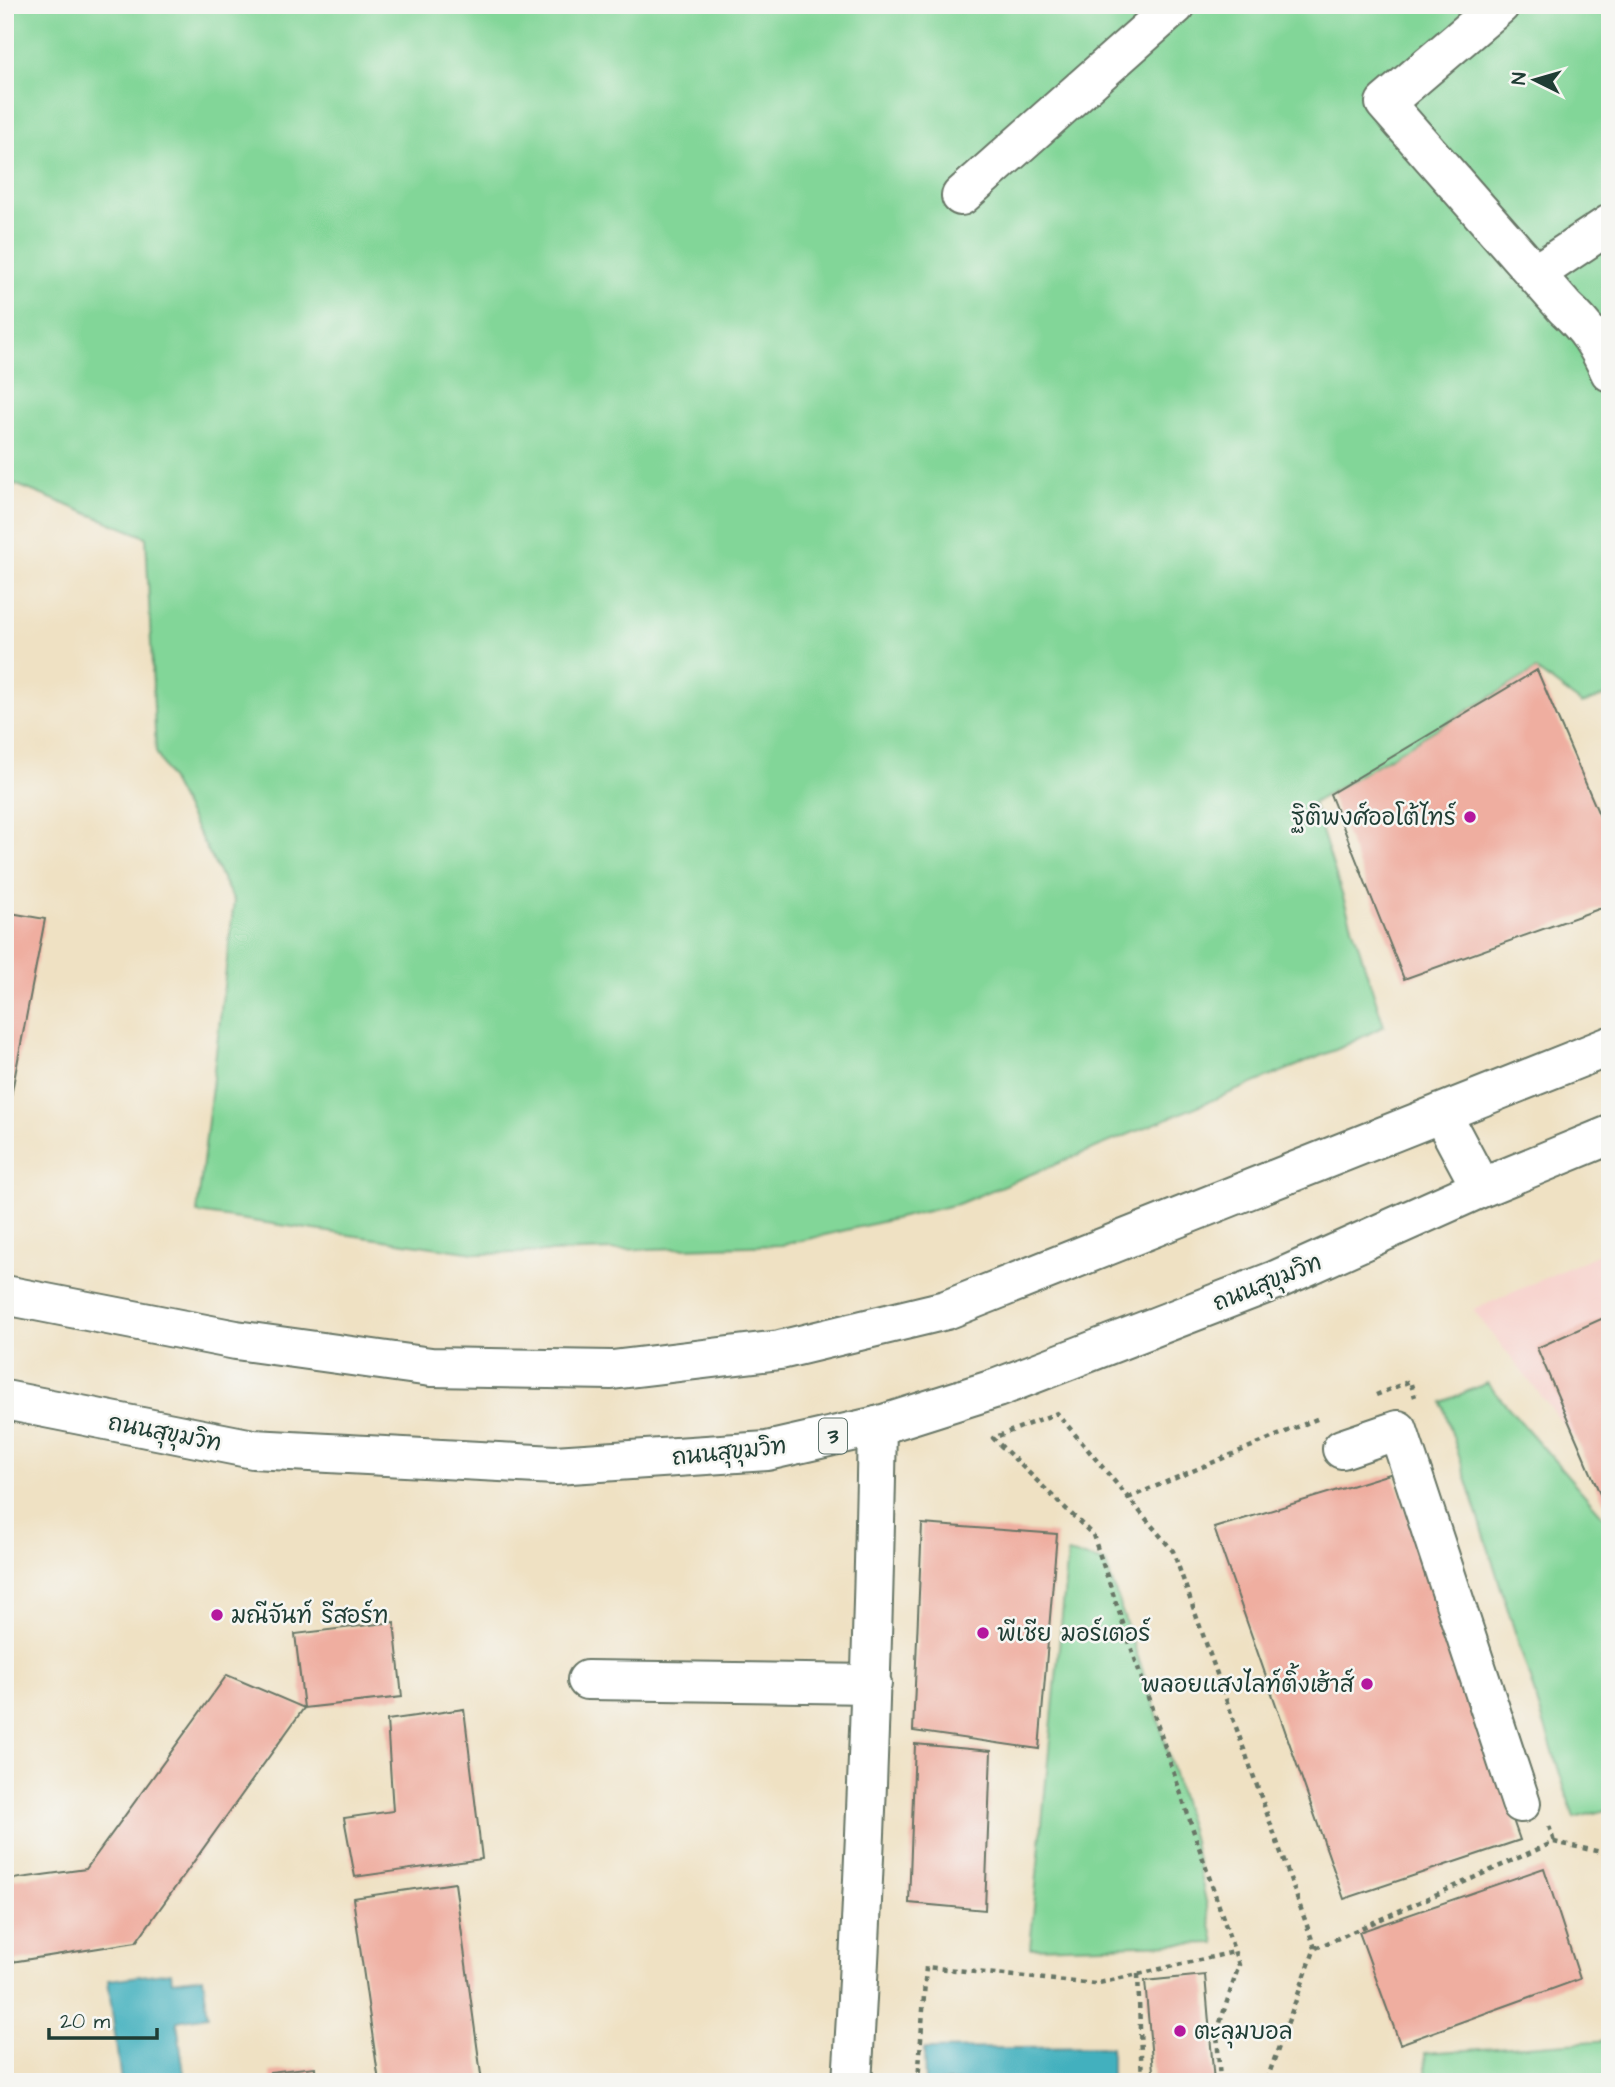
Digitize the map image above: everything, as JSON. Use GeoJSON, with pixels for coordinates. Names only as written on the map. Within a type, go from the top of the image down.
{"type":"FeatureCollection","features":[{"type":"Feature","properties":{"kind":"main road"},"geometry":{"type":"LineString","coordinates":[[961,197],[1176,5]]}},
{"type":"Feature","properties":{"kind":"main road"},"geometry":{"type":"LineString","coordinates":[[1500,5],[1385,103],[1565,308],[1584,325],[1610,372]]}},
{"type":"Feature","properties":{"kind":"main road"},"geometry":{"type":"LineString","coordinates":[[1535,274],[1610,224]]}},
{"type":"Feature","properties":{"kind":"main road"},"geometry":{"type":"LineString","coordinates":[[5,1295],[236,1340],[431,1367],[612,1370],[780,1350],[946,1310],[1610,1046]]}},
{"type":"Feature","properties":{"kind":"main road"},"geometry":{"type":"LineString","coordinates":[[1441,1113],[1481,1188]]}},
{"type":"Feature","properties":{"kind":"main road","name":"ถนนสุขุมวิท"},"geometry":{"type":"LineString","coordinates":[[5,1400],[253,1449],[555,1465],[767,1451],[877,1426],[997,1388],[1276,1280],[1481,1188],[1610,1135]]}},
{"type":"Feature","properties":{"kind":"main road"},"geometry":{"type":"LineString","coordinates":[[852,2082],[872,1684],[877,1426]]}},
{"type":"Feature","properties":{"kind":"main road"},"geometry":{"type":"LineString","coordinates":[[1342,1449],[1398,1430],[1521,1803]]}},
{"type":"Feature","properties":{"kind":"main road"},"geometry":{"type":"LineString","coordinates":[[586,1680],[872,1684]]}},
{"type":"Feature","properties":{"kind":"path"},"geometry":{"type":"LineString","coordinates":[[1220,2082],[1217,2032],[1238,1965],[1093,1535],[993,1437],[1057,1413],[1173,1551],[1315,1948],[1266,2082]]}},
{"type":"Feature","properties":{"kind":"path"},"geometry":{"type":"LineString","coordinates":[[1315,1948],[1554,1842],[1610,1854]]}},
{"type":"Feature","properties":{"kind":"path"},"geometry":{"type":"LineString","coordinates":[[918,2082],[926,1967],[1095,1984],[1234,1952]]}},
{"type":"Feature","properties":{"kind":"path"},"geometry":{"type":"LineString","coordinates":[[1138,1974],[1142,2082]]}},
{"type":"Feature","properties":{"kind":"shaded area"},"geometry":{"type":"Polygon","coordinates":[[[1610,1249],[1610,1483],[1473,1310],[1610,1249]]]}},
{"type":"Feature","properties":{"kind":"green space"},"geometry":{"type":"Polygon","coordinates":[[[5,5],[1610,5],[1610,694],[1582,704],[1536,670],[1313,803],[1384,1026],[1340,1048],[958,1204],[782,1245],[481,1254],[197,1213],[234,901],[156,752],[146,537],[5,480],[5,5]]]}},
{"type":"Feature","properties":{"kind":"green space"},"geometry":{"type":"Polygon","coordinates":[[[1487,1383],[1610,1524],[1610,1809],[1574,1818],[1442,1402],[1487,1383]]]}},
{"type":"Feature","properties":{"kind":"green space"},"geometry":{"type":"Polygon","coordinates":[[[1068,1553],[1105,1562],[1154,1704],[1192,1837],[1215,1943],[1030,1948],[1068,1553]]]}},
{"type":"Feature","properties":{"kind":"green space"},"geometry":{"type":"Polygon","coordinates":[[[1610,2040],[1610,2082],[1427,2082],[1425,2053],[1610,2040]]]}},
{"type":"Feature","properties":{"kind":"water"},"geometry":{"type":"Polygon","coordinates":[[[171,1972],[172,1981],[203,1977],[208,2016],[177,2021],[185,2082],[121,2082],[108,1980],[171,1972]]]}},
{"type":"Feature","properties":{"kind":"water"},"geometry":{"type":"Polygon","coordinates":[[[1111,2047],[1111,2082],[925,2082],[924,2049],[1111,2047]]]}},
{"type":"Feature","properties":{"kind":"building","name":"ฐิติพงศ์ออโต้ไทร์"},"geometry":{"type":"Polygon","coordinates":[[[1537,670],[1610,840],[1610,905],[1404,979],[1330,794],[1537,670]]]}},
{"type":"Feature","properties":{"kind":"building"},"geometry":{"type":"Polygon","coordinates":[[[5,912],[45,919],[7,1117],[5,1117],[5,912]]]}},
{"type":"Feature","properties":{"kind":"building"},"geometry":{"type":"Polygon","coordinates":[[[1610,1315],[1610,1502],[1603,1501],[1537,1348],[1610,1315]]]}},
{"type":"Feature","properties":{"kind":"building","name":"พลอยแสงไลท์ติ้งเฮ้าส์"},"geometry":{"type":"Polygon","coordinates":[[[1393,1473],[1520,1840],[1344,1899],[1214,1528],[1393,1473]]]}},
{"type":"Feature","properties":{"kind":"building","name":"พีเชีย มอร์เตอร์"},"geometry":{"type":"Polygon","coordinates":[[[922,1524],[1057,1534],[1039,1749],[913,1731],[922,1524]]]}},
{"type":"Feature","properties":{"kind":"building"},"geometry":{"type":"Polygon","coordinates":[[[394,1622],[402,1697],[304,1708],[295,1634],[394,1622]]]}},
{"type":"Feature","properties":{"kind":"building"},"geometry":{"type":"Polygon","coordinates":[[[227,1675],[304,1708],[136,1942],[5,1963],[5,1880],[86,1869],[227,1675]]]}},
{"type":"Feature","properties":{"kind":"building"},"geometry":{"type":"Polygon","coordinates":[[[464,1709],[482,1859],[355,1877],[344,1818],[393,1811],[387,1720],[464,1709]]]}},
{"type":"Feature","properties":{"kind":"building"},"geometry":{"type":"Polygon","coordinates":[[[915,1744],[991,1751],[985,1910],[909,1903],[915,1744]]]}},
{"type":"Feature","properties":{"kind":"building"},"geometry":{"type":"Polygon","coordinates":[[[1544,1868],[1580,1979],[1400,2044],[1359,1932],[1544,1868]]]}},
{"type":"Feature","properties":{"kind":"building"},"geometry":{"type":"Polygon","coordinates":[[[455,1883],[482,2082],[379,2082],[353,1898],[455,1883]]]}},
{"type":"Feature","properties":{"kind":"building","name":"ตะลุมบอล"},"geometry":{"type":"Polygon","coordinates":[[[1205,1975],[1214,2082],[1154,2082],[1145,1981],[1205,1975]]]}},
{"type":"Feature","properties":{"kind":"building"},"geometry":{"type":"Polygon","coordinates":[[[315,2067],[316,2082],[271,2082],[270,2072],[315,2067]]]}},
{"type":"Feature","properties":{"kind":"place","name":"ฐิติพงศ์ออโต้ไทร์"},"geometry":{"type":"Point","coordinates":[1470,817]}},
{"type":"Feature","properties":{"kind":"place","name":"มณีจันท์ รีสอร์ท"},"geometry":{"type":"Point","coordinates":[217,1615]}},
{"type":"Feature","properties":{"kind":"place","name":"พีเชีย มอร์เตอร์"},"geometry":{"type":"Point","coordinates":[983,1633]}},
{"type":"Feature","properties":{"kind":"place","name":"พลอยแสงไลท์ติ้งเฮ้าส์"},"geometry":{"type":"Point","coordinates":[1367,1684]}},
{"type":"Feature","properties":{"kind":"place","name":"ตะลุมบอล"},"geometry":{"type":"Point","coordinates":[1180,2031]}}]}
